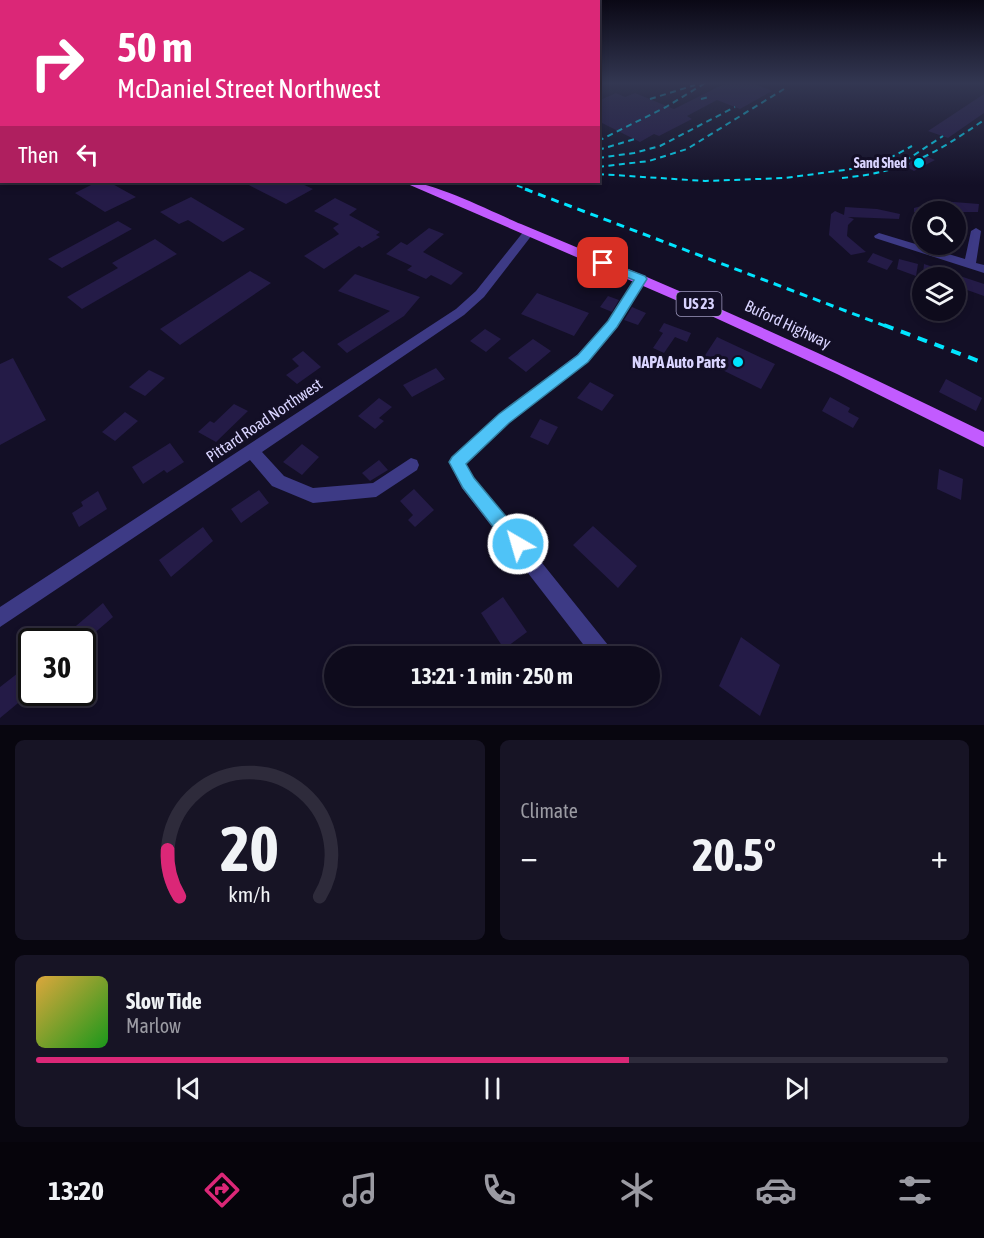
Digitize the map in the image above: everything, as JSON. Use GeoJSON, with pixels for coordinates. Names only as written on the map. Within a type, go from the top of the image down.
{"type":"FeatureCollection","features":[{"type":"Feature","properties":{"kind":"main road","name":"Buford Highway"},"geometry":{"type":"LineString","coordinates":[[410,183],[641,279],[807,352],[984,440]]}},
{"type":"Feature","properties":{"kind":"street"},"geometry":{"type":"LineString","coordinates":[[970,265],[976,231]]}},
{"type":"Feature","properties":{"kind":"street","name":"Pittard Road Northwest"},"geometry":{"type":"LineString","coordinates":[[0,618],[460,312],[480,294],[528,232]]}},
{"type":"Feature","properties":{"kind":"street"},"geometry":{"type":"LineString","coordinates":[[879,236],[984,269]]}},
{"type":"Feature","properties":{"kind":"street"},"geometry":{"type":"LineString","coordinates":[[596,646],[468,483],[457,462],[504,419],[583,358],[613,324],[641,279]]}},
{"type":"Feature","properties":{"kind":"street"},"geometry":{"type":"LineString","coordinates":[[251,450],[278,482],[313,496],[376,490],[411,465]]}},
{"type":"Feature","properties":{"kind":"building"},"geometry":{"type":"Polygon","coordinates":[[[600,117],[688,117],[692,119],[659,136],[654,134],[640,142],[600,122],[600,117]]]}},
{"type":"Feature","properties":{"kind":"building"},"geometry":{"type":"Polygon","coordinates":[[[949,117],[978,117],[948,138],[928,131],[949,117]]]}},
{"type":"Feature","properties":{"kind":"building","name":"Sand Shed"},"geometry":{"type":"Polygon","coordinates":[[[924,155],[935,160],[914,171],[903,165],[924,155]]]}},
{"type":"Feature","properties":{"kind":"building"},"geometry":{"type":"Polygon","coordinates":[[[95,183],[111,183],[136,197],[105,212],[75,193],[95,183]]]}},
{"type":"Feature","properties":{"kind":"building"},"geometry":{"type":"Polygon","coordinates":[[[245,183],[300,183],[313,189],[286,204],[245,183]]]}},
{"type":"Feature","properties":{"kind":"building"},"geometry":{"type":"Polygon","coordinates":[[[191,197],[245,229],[223,242],[188,220],[179,224],[160,212],[191,197]]]}},
{"type":"Feature","properties":{"kind":"building"},"geometry":{"type":"Polygon","coordinates":[[[335,198],[357,209],[349,215],[380,232],[376,235],[380,237],[362,248],[359,246],[324,269],[304,256],[339,234],[333,228],[339,224],[314,211],[335,198]]]}},
{"type":"Feature","properties":{"kind":"building"},"geometry":{"type":"Polygon","coordinates":[[[966,203],[979,204],[978,212],[966,212],[966,203]]]}},
{"type":"Feature","properties":{"kind":"building"},"geometry":{"type":"Polygon","coordinates":[[[845,207],[877,209],[900,214],[899,219],[848,217],[854,219],[848,225],[847,236],[866,252],[851,255],[829,235],[831,214],[835,211],[844,215],[845,207]]]}},
{"type":"Feature","properties":{"kind":"building"},"geometry":{"type":"Polygon","coordinates":[[[118,221],[132,229],[62,268],[48,259],[118,221]]]}},
{"type":"Feature","properties":{"kind":"building"},"geometry":{"type":"Polygon","coordinates":[[[429,228],[444,234],[423,252],[463,273],[451,285],[431,275],[426,279],[407,270],[412,266],[386,254],[401,242],[407,245],[429,228]]]}},
{"type":"Feature","properties":{"kind":"building"},"geometry":{"type":"Polygon","coordinates":[[[155,239],[177,254],[82,309],[67,297],[118,268],[112,263],[155,239]]]}},
{"type":"Feature","properties":{"kind":"building"},"geometry":{"type":"Polygon","coordinates":[[[873,253],[893,261],[887,270],[867,262],[873,253]]]}},
{"type":"Feature","properties":{"kind":"building"},"geometry":{"type":"Polygon","coordinates":[[[899,259],[918,264],[918,267],[912,267],[912,275],[897,269],[899,259]]]}},
{"type":"Feature","properties":{"kind":"building"},"geometry":{"type":"Polygon","coordinates":[[[250,271],[271,283],[180,345],[160,329],[250,271]]]}},
{"type":"Feature","properties":{"kind":"building"},"geometry":{"type":"Polygon","coordinates":[[[355,274],[420,297],[404,316],[347,353],[337,344],[390,311],[338,291],[355,274]]]}},
{"type":"Feature","properties":{"kind":"building"},"geometry":{"type":"Polygon","coordinates":[[[966,278],[984,284],[984,296],[966,290],[966,278]]]}},
{"type":"Feature","properties":{"kind":"building"},"geometry":{"type":"Polygon","coordinates":[[[537,293],[589,313],[574,336],[521,314],[537,293]]]}},
{"type":"Feature","properties":{"kind":"building"},"geometry":{"type":"Polygon","coordinates":[[[608,296],[619,300],[612,312],[600,307],[608,296]]]}},
{"type":"Feature","properties":{"kind":"building"},"geometry":{"type":"Polygon","coordinates":[[[632,307],[646,313],[638,325],[624,320],[632,307]]]}},
{"type":"Feature","properties":{"kind":"building"},"geometry":{"type":"Polygon","coordinates":[[[664,323],[691,333],[687,342],[675,337],[664,353],[653,348],[663,333],[659,331],[664,323]]]}},
{"type":"Feature","properties":{"kind":"building"},"geometry":{"type":"Polygon","coordinates":[[[485,329],[501,339],[486,352],[470,341],[485,329]]]}},
{"type":"Feature","properties":{"kind":"building","name":"NAPA Auto Parts"},"geometry":{"type":"Polygon","coordinates":[[[717,337],[775,364],[761,389],[702,360],[717,337]]]}},
{"type":"Feature","properties":{"kind":"building"},"geometry":{"type":"Polygon","coordinates":[[[533,339],[551,351],[526,372],[508,358],[533,339]]]}},
{"type":"Feature","properties":{"kind":"building"},"geometry":{"type":"Polygon","coordinates":[[[303,351],[321,367],[297,384],[286,375],[299,366],[292,359],[303,351]]]}},
{"type":"Feature","properties":{"kind":"building"},"geometry":{"type":"Polygon","coordinates":[[[13,358],[46,420],[0,445],[0,364],[13,358]]]}},
{"type":"Feature","properties":{"kind":"building"},"geometry":{"type":"Polygon","coordinates":[[[436,368],[445,379],[412,397],[403,385],[436,368]]]}},
{"type":"Feature","properties":{"kind":"building"},"geometry":{"type":"Polygon","coordinates":[[[149,370],[165,378],[145,396],[129,387],[149,370]]]}},
{"type":"Feature","properties":{"kind":"building"},"geometry":{"type":"Polygon","coordinates":[[[946,379],[982,398],[976,411],[939,392],[946,379]]]}},
{"type":"Feature","properties":{"kind":"building"},"geometry":{"type":"Polygon","coordinates":[[[590,382],[614,395],[602,411],[577,398],[590,382]]]}},
{"type":"Feature","properties":{"kind":"building"},"geometry":{"type":"Polygon","coordinates":[[[830,397],[850,408],[848,412],[859,418],[853,428],[822,411],[830,397]]]}},
{"type":"Feature","properties":{"kind":"building"},"geometry":{"type":"Polygon","coordinates":[[[379,398],[392,407],[379,418],[384,421],[375,429],[358,416],[379,398]]]}},
{"type":"Feature","properties":{"kind":"building"},"geometry":{"type":"Polygon","coordinates":[[[234,404],[248,411],[216,442],[198,432],[210,421],[214,423],[234,404]]]}},
{"type":"Feature","properties":{"kind":"building"},"geometry":{"type":"Polygon","coordinates":[[[125,412],[138,421],[115,441],[102,432],[125,412]]]}},
{"type":"Feature","properties":{"kind":"building"},"geometry":{"type":"Polygon","coordinates":[[[540,419],[558,427],[548,445],[530,437],[540,419]]]}},
{"type":"Feature","properties":{"kind":"building"},"geometry":{"type":"Polygon","coordinates":[[[170,443],[184,462],[167,473],[164,470],[143,484],[132,467],[170,443]]]}},
{"type":"Feature","properties":{"kind":"building"},"geometry":{"type":"Polygon","coordinates":[[[302,444],[319,457],[302,475],[283,462],[302,444]]]}},
{"type":"Feature","properties":{"kind":"building"},"geometry":{"type":"Polygon","coordinates":[[[379,460],[388,470],[370,481],[362,473],[379,460]]]}},
{"type":"Feature","properties":{"kind":"building"},"geometry":{"type":"Polygon","coordinates":[[[939,469],[963,479],[961,500],[937,489],[939,469]]]}},
{"type":"Feature","properties":{"kind":"building"},"geometry":{"type":"Polygon","coordinates":[[[414,489],[434,510],[415,527],[408,520],[413,515],[400,501],[414,489]]]}},
{"type":"Feature","properties":{"kind":"building"},"geometry":{"type":"Polygon","coordinates":[[[259,490],[269,503],[241,523],[231,509],[259,490]]]}},
{"type":"Feature","properties":{"kind":"building"},"geometry":{"type":"Polygon","coordinates":[[[98,491],[107,509],[79,527],[72,513],[83,506],[81,502],[98,491]]]}},
{"type":"Feature","properties":{"kind":"building"},"geometry":{"type":"Polygon","coordinates":[[[593,526],[637,566],[618,588],[573,545],[593,526]]]}},
{"type":"Feature","properties":{"kind":"building"},"geometry":{"type":"Polygon","coordinates":[[[203,527],[213,541],[171,577],[159,560],[203,527]]]}},
{"type":"Feature","properties":{"kind":"building"},"geometry":{"type":"Polygon","coordinates":[[[503,597],[527,632],[508,646],[502,646],[481,613],[503,597]]]}},
{"type":"Feature","properties":{"kind":"building"},"geometry":{"type":"Polygon","coordinates":[[[103,603],[113,617],[96,632],[96,628],[74,628],[103,603]]]}},
{"type":"Feature","properties":{"kind":"building"},"geometry":{"type":"Polygon","coordinates":[[[741,637],[780,665],[760,716],[719,686],[741,637]]]}},
{"type":"Feature","properties":{"kind":"building"},"geometry":{"type":"Polygon","coordinates":[[[18,673],[18,703],[0,718],[0,687],[18,673]]]}},
{"type":"Feature","properties":{"kind":"railway"},"geometry":{"type":"LineString","coordinates":[[600,140],[646,117]]}},
{"type":"Feature","properties":{"kind":"railway"},"geometry":{"type":"LineString","coordinates":[[600,158],[634,153],[660,146],[716,117]]}},
{"type":"Feature","properties":{"kind":"railway"},"geometry":{"type":"LineString","coordinates":[[600,167],[649,161],[687,149],[739,117]]}},
{"type":"Feature","properties":{"kind":"railway"},"geometry":{"type":"LineString","coordinates":[[842,178],[884,171],[918,160],[984,120]]}},
{"type":"Feature","properties":{"kind":"railway"},"geometry":{"type":"LineString","coordinates":[[905,161],[943,136]]}},
{"type":"Feature","properties":{"kind":"railway"},"geometry":{"type":"LineString","coordinates":[[600,149],[635,139]]}},
{"type":"Feature","properties":{"kind":"railway"},"geometry":{"type":"LineString","coordinates":[[600,174],[705,181],[785,178],[866,167],[888,159],[912,146]]}},
{"type":"Feature","properties":{"kind":"railway"},"geometry":{"type":"LineString","coordinates":[[510,183],[529,190]]}},
{"type":"Feature","properties":{"kind":"railway"},"geometry":{"type":"LineString","coordinates":[[525,189],[888,327]]}},
{"type":"Feature","properties":{"kind":"railway"},"geometry":{"type":"LineString","coordinates":[[884,325],[984,363]]}},
{"type":"Feature","properties":{"kind":"place","name":"Sand Shed"},"geometry":{"type":"Point","coordinates":[919,163]}},
{"type":"Feature","properties":{"kind":"place","name":"NAPA Auto Parts"},"geometry":{"type":"Point","coordinates":[738,362]}},
{"type":"Feature","properties":{"kind":"route"},"geometry":{"type":"LineString","coordinates":[[518,544],[468,483],[457,462],[504,419],[583,358],[613,324],[641,279],[603,263]]}}]}
